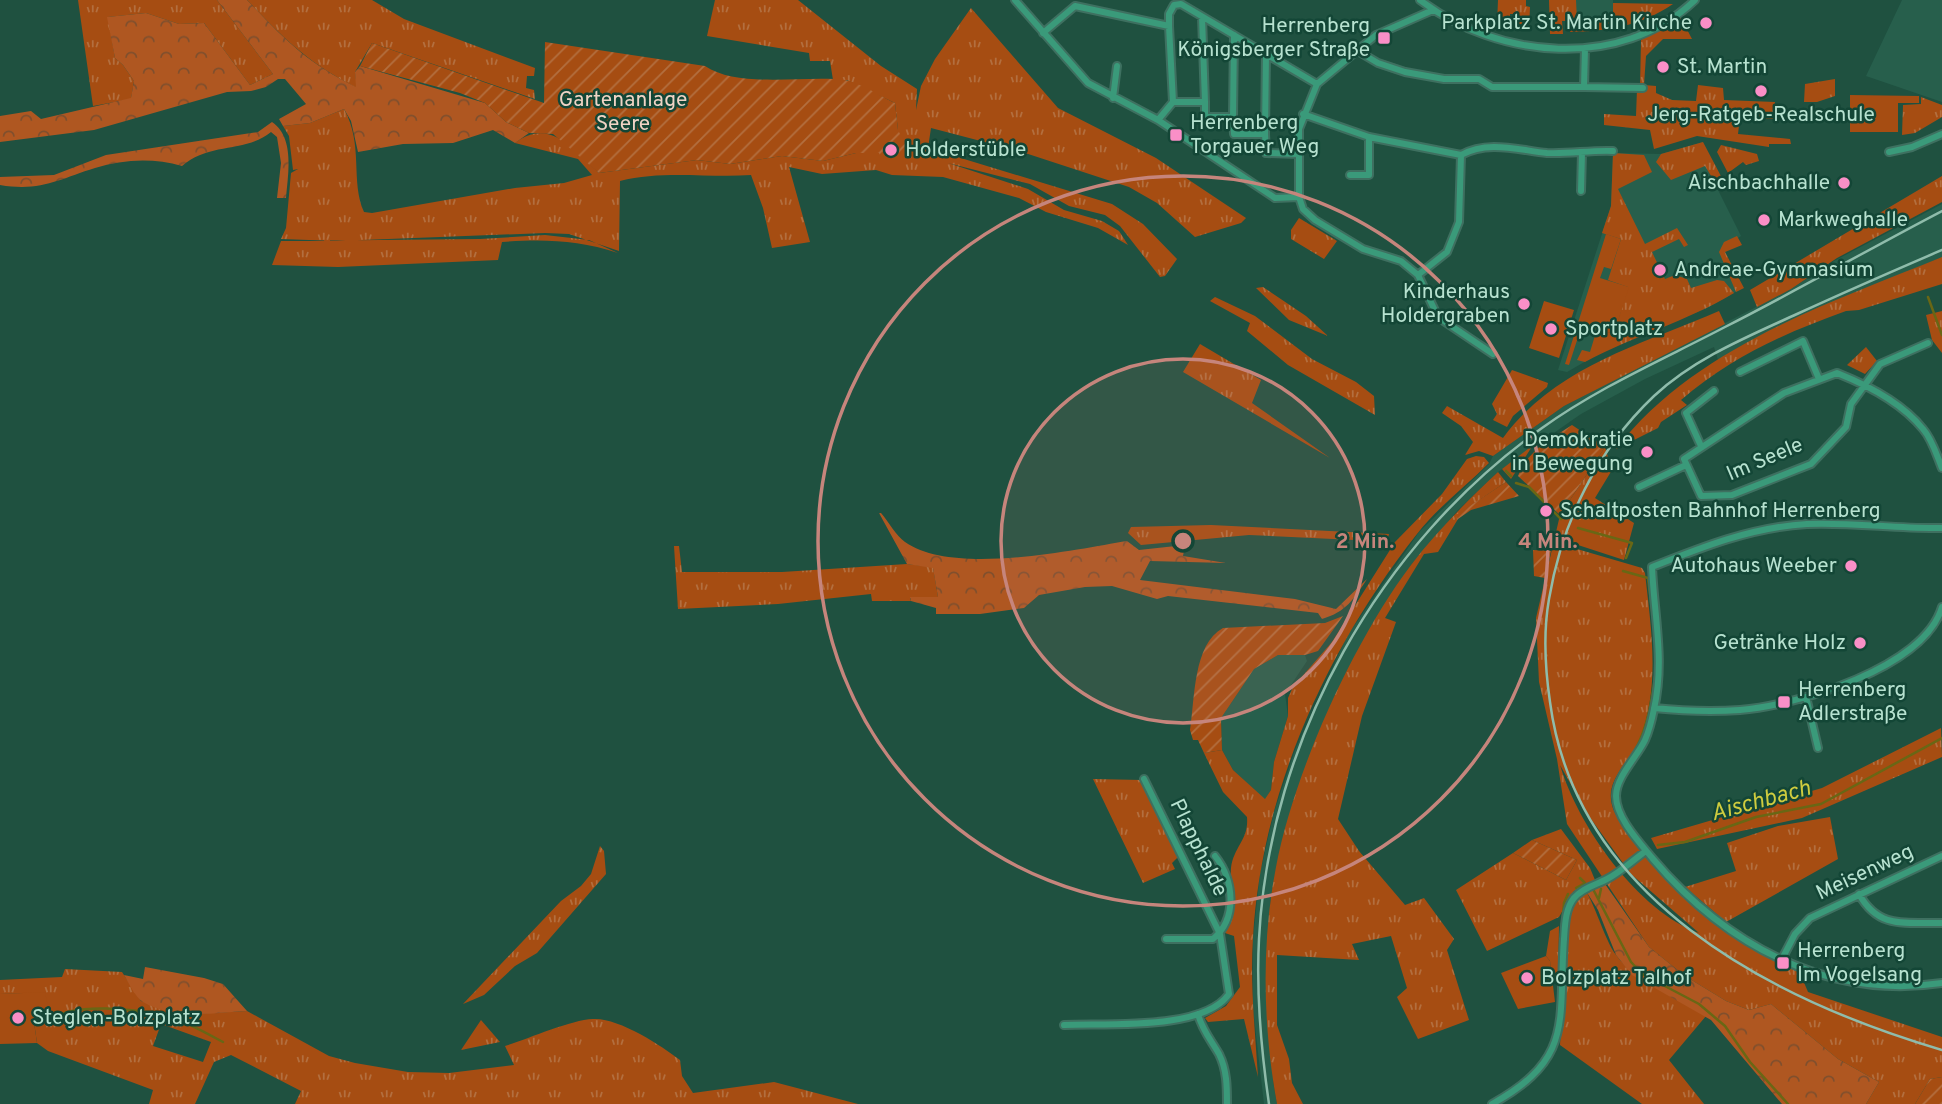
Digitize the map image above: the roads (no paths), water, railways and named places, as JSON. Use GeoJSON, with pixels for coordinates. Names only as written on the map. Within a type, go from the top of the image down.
{"type":"FeatureCollection","features":[{"type":"Feature","properties":{"kind":"street"},"geometry":{"type":"LineString","coordinates":[[1015,0],[1088,83],[1158,120],[1275,198],[1299,197]]}},
{"type":"Feature","properties":{"kind":"street"},"geometry":{"type":"LineString","coordinates":[[1420,0],[1470,30],[1512,43],[1585,48],[1644,34],[1664,24],[1695,0]]}},
{"type":"Feature","properties":{"kind":"street"},"geometry":{"type":"LineString","coordinates":[[1158,120],[1173,102],[1169,14],[1174,5],[1181,4],[1317,84]]}},
{"type":"Feature","properties":{"kind":"street"},"geometry":{"type":"LineString","coordinates":[[1043,33],[1075,6],[1169,26]]}},
{"type":"Feature","properties":{"kind":"street"},"geometry":{"type":"LineString","coordinates":[[1433,10],[1376,35],[1317,84],[1303,114],[1299,197],[1303,209],[1315,220],[1363,248],[1401,261],[1418,275],[1438,317],[1493,354]]}},
{"type":"Feature","properties":{"kind":"street"},"geometry":{"type":"LineString","coordinates":[[1202,17],[1205,117],[1233,117]]}},
{"type":"Feature","properties":{"kind":"street"},"geometry":{"type":"LineString","coordinates":[[1234,35],[1234,134],[1265,134]]}},
{"type":"Feature","properties":{"kind":"street"},"geometry":{"type":"LineString","coordinates":[[1584,88],[1585,48]]}},
{"type":"Feature","properties":{"kind":"street"},"geometry":{"type":"LineString","coordinates":[[1356,50],[1378,63],[1405,72],[1444,79],[1479,79],[1492,87],[1643,88]]}},
{"type":"Feature","properties":{"kind":"street"},"geometry":{"type":"LineString","coordinates":[[1266,53],[1266,153],[1299,154]]}},
{"type":"Feature","properties":{"kind":"street"},"geometry":{"type":"LineString","coordinates":[[1113,98],[1116,66]]}},
{"type":"Feature","properties":{"kind":"street"},"geometry":{"type":"LineString","coordinates":[[1173,102],[1205,102]]}},
{"type":"Feature","properties":{"kind":"street"},"geometry":{"type":"LineString","coordinates":[[1303,114],[1369,137],[1461,155],[1470,150],[1509,146],[1548,153],[1613,151]]}},
{"type":"Feature","properties":{"kind":"street"},"geometry":{"type":"LineString","coordinates":[[1889,152],[1912,147],[1942,134]]}},
{"type":"Feature","properties":{"kind":"street"},"geometry":{"type":"LineString","coordinates":[[1350,175],[1369,175],[1369,137]]}},
{"type":"Feature","properties":{"kind":"street"},"geometry":{"type":"LineString","coordinates":[[1581,191],[1582,152]]}},
{"type":"Feature","properties":{"kind":"street"},"geometry":{"type":"LineString","coordinates":[[1418,275],[1447,252],[1459,222],[1461,155]]}},
{"type":"Feature","properties":{"kind":"street"},"geometry":{"type":"LineString","coordinates":[[1740,372],[1803,341],[1819,379]]}},
{"type":"Feature","properties":{"kind":"street"},"geometry":{"type":"LineString","coordinates":[[1864,384],[1886,359],[1928,343]]}},
{"type":"Feature","properties":{"kind":"street","name":"Im Seele"},"geometry":{"type":"LineString","coordinates":[[1864,384],[1851,404],[1846,427],[1811,464],[1732,495],[1710,498],[1701,496],[1697,491],[1684,459],[1784,393],[1837,373],[1864,384],[1924,430],[1942,468]]}},
{"type":"Feature","properties":{"kind":"street","name":"Im Seele"},"geometry":{"type":"LineString","coordinates":[[1701,446],[1686,413],[1714,391]]}},
{"type":"Feature","properties":{"kind":"street"},"geometry":{"type":"LineString","coordinates":[[1639,487],[1686,466]]}},
{"type":"Feature","properties":{"kind":"street"},"geometry":{"type":"LineString","coordinates":[[1942,528],[1807,524],[1784,527],[1723,539],[1652,567],[1661,655],[1654,708],[1646,738],[1616,794],[1618,808],[1646,851],[1706,914],[1750,943],[1809,971],[1854,983],[1905,989],[1942,983]]}},
{"type":"Feature","properties":{"kind":"street"},"geometry":{"type":"LineString","coordinates":[[1654,708],[1741,710],[1806,697],[1884,664],[1940,623],[1942,607]]}},
{"type":"Feature","properties":{"kind":"street"},"geometry":{"type":"LineString","coordinates":[[1806,697],[1818,748]]}},
{"type":"Feature","properties":{"kind":"street","name":"Plapphalde"},"geometry":{"type":"LineString","coordinates":[[1064,1025],[1161,1021],[1198,1014],[1216,1007],[1229,994],[1220,934],[1144,779]]}},
{"type":"Feature","properties":{"kind":"street"},"geometry":{"type":"LineString","coordinates":[[1492,1104],[1532,1077],[1556,1044],[1560,1023],[1565,924],[1571,903],[1584,890],[1605,880],[1646,851]]}},
{"type":"Feature","properties":{"kind":"street","name":"Plapphalde"},"geometry":{"type":"LineString","coordinates":[[1215,856],[1226,869],[1230,885],[1228,923],[1220,934]]}},
{"type":"Feature","properties":{"kind":"street","name":"Meisenweg"},"geometry":{"type":"LineString","coordinates":[[1782,959],[1795,934],[1810,918],[1942,856]]}},
{"type":"Feature","properties":{"kind":"street"},"geometry":{"type":"LineString","coordinates":[[1859,894],[1877,918],[1891,922],[1942,923]]}},
{"type":"Feature","properties":{"kind":"street"},"geometry":{"type":"LineString","coordinates":[[1166,939],[1213,939],[1220,934]]}},
{"type":"Feature","properties":{"kind":"street"},"geometry":{"type":"LineString","coordinates":[[1198,1014],[1201,1027],[1220,1056],[1226,1076],[1227,1104]]}},
{"type":"Feature","properties":{"kind":"waterway","name":"Aischbach"},"geometry":{"type":"LineString","coordinates":[[1928,297],[1942,335]]}},
{"type":"Feature","properties":{"kind":"waterway"},"geometry":{"type":"LineString","coordinates":[[1506,471],[1511,476]]}},
{"type":"Feature","properties":{"kind":"waterway"},"geometry":{"type":"LineString","coordinates":[[1516,483],[1529,487],[1561,519]]}},
{"type":"Feature","properties":{"kind":"waterway"},"geometry":{"type":"LineString","coordinates":[[1578,528],[1632,543],[1626,558]]}},
{"type":"Feature","properties":{"kind":"waterway"},"geometry":{"type":"LineString","coordinates":[[1623,571],[1648,578],[1653,618]]}},
{"type":"Feature","properties":{"kind":"waterway"},"geometry":{"type":"LineString","coordinates":[[1633,754],[1646,724],[1656,670]]}},
{"type":"Feature","properties":{"kind":"waterway","name":"Aischbach"},"geometry":{"type":"LineString","coordinates":[[1658,845],[1685,842],[1756,817],[1821,804],[1942,738]]}},
{"type":"Feature","properties":{"kind":"waterway"},"geometry":{"type":"LineString","coordinates":[[1614,791],[1617,814]]}},
{"type":"Feature","properties":{"kind":"waterway"},"geometry":{"type":"LineString","coordinates":[[1576,888],[1585,883],[1580,878]]}},
{"type":"Feature","properties":{"kind":"waterway","name":"Aischbach"},"geometry":{"type":"LineString","coordinates":[[1599,898],[1601,889]]}},
{"type":"Feature","properties":{"kind":"waterway","name":"Aischbach"},"geometry":{"type":"LineString","coordinates":[[1594,891],[1631,962],[1642,974],[1699,1004],[1725,1026],[1750,1062],[1788,1104]]}},
{"type":"Feature","properties":{"kind":"waterway"},"geometry":{"type":"LineString","coordinates":[[1561,935],[1564,903],[1568,894]]}},
{"type":"Feature","properties":{"kind":"waterway"},"geometry":{"type":"LineString","coordinates":[[52,1019],[75,1010],[138,1011],[179,1021],[223,1042]]}},
{"type":"Feature","properties":{"kind":"railway"},"geometry":{"type":"LineString","coordinates":[[1269,1104],[1258,981],[1259,939],[1267,864],[1285,791],[1310,720],[1344,652],[1384,587],[1431,528],[1484,475],[1564,413],[1609,386],[1942,211]]}},
{"type":"Feature","properties":{"kind":"railway"},"geometry":{"type":"LineString","coordinates":[[1942,250],[1722,349],[1687,370],[1654,396],[1615,440],[1599,464],[1573,515],[1555,570],[1545,638],[1550,702],[1567,771],[1598,832],[1640,885],[1691,931],[1749,969],[1812,1002],[1942,1050]]}},
{"type":"Feature","properties":{"kind":"place","name":"Parkplatz St. Martin Kirche"},"geometry":{"type":"Point","coordinates":[1706,23]}},
{"type":"Feature","properties":{"kind":"place","name":"Herrenberg Königsberger Straße"},"geometry":{"type":"Point","coordinates":[1384,38]}},
{"type":"Feature","properties":{"kind":"place","name":"St. Martin"},"geometry":{"type":"Point","coordinates":[1663,67]}},
{"type":"Feature","properties":{"kind":"place","name":"Jerg-Ratgeb-Realschule"},"geometry":{"type":"Point","coordinates":[1761,91]}},
{"type":"Feature","properties":{"kind":"place","name":"Herrenberg Torgauer Weg"},"geometry":{"type":"Point","coordinates":[1176,135]}},
{"type":"Feature","properties":{"kind":"place","name":"Holderstüble"},"geometry":{"type":"Point","coordinates":[891,150]}},
{"type":"Feature","properties":{"kind":"place","name":"Aischbachhalle"},"geometry":{"type":"Point","coordinates":[1844,183]}},
{"type":"Feature","properties":{"kind":"place","name":"Markweghalle"},"geometry":{"type":"Point","coordinates":[1764,220]}},
{"type":"Feature","properties":{"kind":"place","name":"Andreae-Gymnasium"},"geometry":{"type":"Point","coordinates":[1660,270]}},
{"type":"Feature","properties":{"kind":"place","name":"Kinderhaus Holdergraben"},"geometry":{"type":"Point","coordinates":[1524,304]}},
{"type":"Feature","properties":{"kind":"place","name":"Sportplatz"},"geometry":{"type":"Point","coordinates":[1551,329]}},
{"type":"Feature","properties":{"kind":"place","name":"Demokratie in Bewegung"},"geometry":{"type":"Point","coordinates":[1647,452]}},
{"type":"Feature","properties":{"kind":"place","name":"Schaltposten Bahnhof Herrenberg"},"geometry":{"type":"Point","coordinates":[1546,511]}},
{"type":"Feature","properties":{"kind":"place","name":"Autohaus Weeber"},"geometry":{"type":"Point","coordinates":[1851,566]}},
{"type":"Feature","properties":{"kind":"place","name":"Getränke Holz"},"geometry":{"type":"Point","coordinates":[1860,643]}},
{"type":"Feature","properties":{"kind":"place","name":"Herrenberg Adlerstraße"},"geometry":{"type":"Point","coordinates":[1784,702]}},
{"type":"Feature","properties":{"kind":"place","name":"Herrenberg Im Vogelsang"},"geometry":{"type":"Point","coordinates":[1783,963]}},
{"type":"Feature","properties":{"kind":"place","name":"Bolzplatz Talhof"},"geometry":{"type":"Point","coordinates":[1527,978]}},
{"type":"Feature","properties":{"kind":"place","name":"Steglen-Bolzplatz"},"geometry":{"type":"Point","coordinates":[18,1018]}},
{"type":"Feature","properties":{"kind":"park label","name":"Gartenanlage Seere"},"geometry":{"type":"Point","coordinates":[623,112]}}]}
